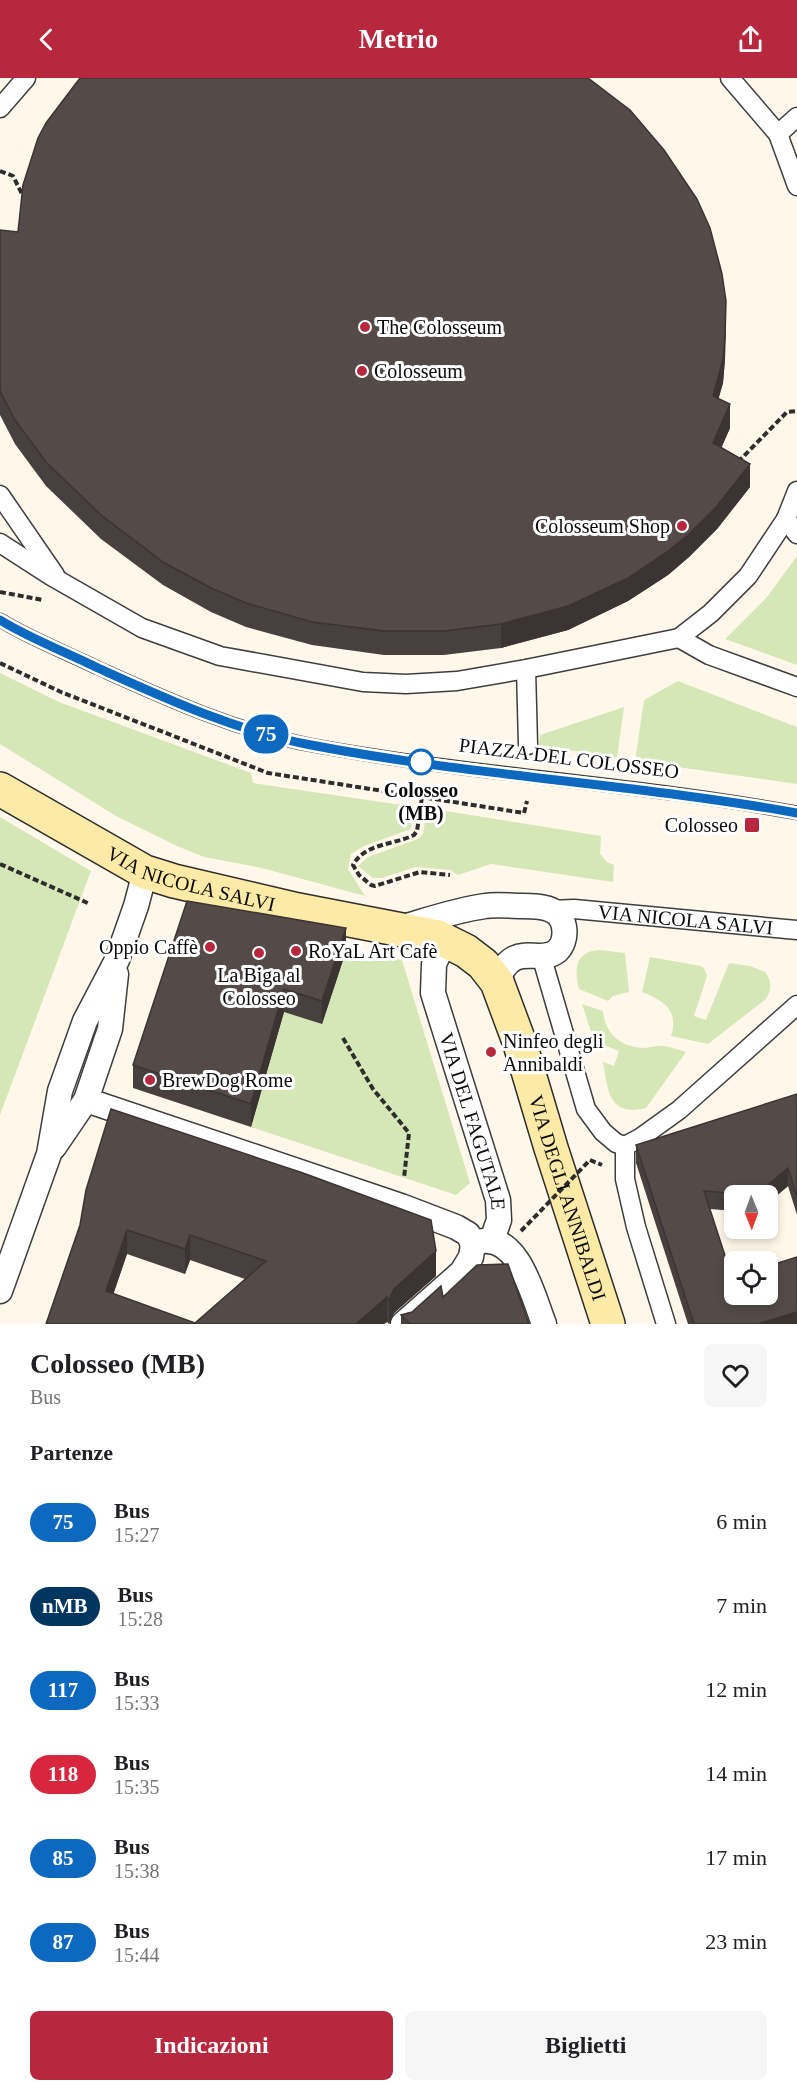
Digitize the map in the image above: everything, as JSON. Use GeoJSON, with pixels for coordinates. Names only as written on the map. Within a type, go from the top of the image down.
{"type":"FeatureCollection","features":[{"type":"Feature","properties":{"kind":"main road","name":"VIA NICOLA SALVI"},"geometry":{"type":"LineString","coordinates":[[0,789],[145,872],[288,908],[398,928],[445,940],[466,951],[494,976]]}},
{"type":"Feature","properties":{"kind":"main road","name":"VIA DEGLI ANNIBALDI"},"geometry":{"type":"LineString","coordinates":[[494,976],[520,1044],[608,1324]]}},
{"type":"Feature","properties":{"kind":"street"},"geometry":{"type":"LineString","coordinates":[[0,108],[26,78]]}},
{"type":"Feature","properties":{"kind":"street"},"geometry":{"type":"LineString","coordinates":[[730,78],[778,134],[797,186]]}},
{"type":"Feature","properties":{"kind":"street"},"geometry":{"type":"LineString","coordinates":[[778,134],[797,117]]}},
{"type":"Feature","properties":{"kind":"street"},"geometry":{"type":"LineString","coordinates":[[0,543],[142,628],[220,656],[363,682],[406,684],[457,681],[679,638],[711,613],[748,576],[786,519],[797,491]]}},
{"type":"Feature","properties":{"kind":"street"},"geometry":{"type":"LineString","coordinates":[[0,495],[60,581]]}},
{"type":"Feature","properties":{"kind":"street"},"geometry":{"type":"LineString","coordinates":[[786,519],[797,534]]}},
{"type":"Feature","properties":{"kind":"street"},"geometry":{"type":"LineString","coordinates":[[679,638],[709,655],[797,687]]}},
{"type":"Feature","properties":{"kind":"street"},"geometry":{"type":"LineString","coordinates":[[526,669],[528,745]]}},
{"type":"Feature","properties":{"kind":"street"},"geometry":{"type":"LineString","coordinates":[[0,1291],[50,1154],[60,1091],[85,1021],[117,960],[145,872]]}},
{"type":"Feature","properties":{"kind":"street","name":"VIA NICOLA SALVI"},"geometry":{"type":"LineString","coordinates":[[398,928],[484,906],[527,906],[550,910],[574,909],[797,930]]}},
{"type":"Feature","properties":{"kind":"street"},"geometry":{"type":"LineString","coordinates":[[494,976],[514,959],[525,955],[554,953],[561,947],[564,932],[560,917],[550,910]]}},
{"type":"Feature","properties":{"kind":"street","name":"VIA DEL FAGUTALE"},"geometry":{"type":"LineString","coordinates":[[445,940],[434,964],[434,993],[498,1200],[499,1220],[483,1242],[505,1246],[517,1260],[544,1324]]}},
{"type":"Feature","properties":{"kind":"street"},"geometry":{"type":"LineString","coordinates":[[545,955],[586,1108],[603,1132],[616,1143],[625,1146],[679,1110],[797,1005]]}},
{"type":"Feature","properties":{"kind":"street"},"geometry":{"type":"LineString","coordinates":[[50,1154],[86,1100],[110,1029],[117,960]]}},
{"type":"Feature","properties":{"kind":"street"},"geometry":{"type":"LineString","coordinates":[[86,1100],[410,1209],[462,1230],[483,1242],[462,1272],[403,1324]]}},
{"type":"Feature","properties":{"kind":"street"},"geometry":{"type":"LineString","coordinates":[[625,1146],[625,1179],[636,1227],[666,1324]]}},
{"type":"Feature","properties":{"kind":"lane","name":"PIAZZA DEL COLOSSEO"},"geometry":{"type":"LineString","coordinates":[[0,620],[189,708],[245,728],[285,739],[380,756],[797,813]]}},
{"type":"Feature","properties":{"kind":"path"},"geometry":{"type":"LineString","coordinates":[[0,171],[13,176],[26,200]]}},
{"type":"Feature","properties":{"kind":"path"},"geometry":{"type":"LineString","coordinates":[[733,466],[787,412],[797,411]]}},
{"type":"Feature","properties":{"kind":"path"},"geometry":{"type":"LineString","coordinates":[[0,592],[49,602]]}},
{"type":"Feature","properties":{"kind":"path"},"geometry":{"type":"LineString","coordinates":[[422,797],[417,831],[414,835],[366,851],[357,858],[353,865],[354,869],[375,886],[420,872],[450,874]]}},
{"type":"Feature","properties":{"kind":"path"},"geometry":{"type":"LineString","coordinates":[[524,813],[527,801]]}},
{"type":"Feature","properties":{"kind":"path"},"geometry":{"type":"LineString","coordinates":[[0,864],[90,904]]}},
{"type":"Feature","properties":{"kind":"path"},"geometry":{"type":"LineString","coordinates":[[343,1038],[373,1089],[409,1133],[403,1185]]}},
{"type":"Feature","properties":{"kind":"path"},"geometry":{"type":"LineString","coordinates":[[521,1231],[590,1160]]}},
{"type":"Feature","properties":{"kind":"green space"},"geometry":{"type":"Polygon","coordinates":[[[797,556],[797,665],[725,639],[767,597],[797,556]]]}},
{"type":"Feature","properties":{"kind":"green space"},"geometry":{"type":"Polygon","coordinates":[[[0,673],[59,702],[251,773],[253,783],[415,807],[411,829],[364,846],[351,854],[348,869],[365,896],[262,868],[204,857],[116,816],[0,744],[0,673]]]}},
{"type":"Feature","properties":{"kind":"green space"},"geometry":{"type":"Polygon","coordinates":[[[678,681],[797,727],[797,784],[635,761],[644,700],[678,681]]]}},
{"type":"Feature","properties":{"kind":"green space"},"geometry":{"type":"Polygon","coordinates":[[[624,707],[617,758],[539,745],[540,735],[624,707]]]}},
{"type":"Feature","properties":{"kind":"green space"},"geometry":{"type":"Polygon","coordinates":[[[427,808],[601,836],[600,854],[607,862],[614,865],[613,882],[491,864],[458,875],[450,870],[416,867],[382,878],[373,878],[358,866],[368,857],[418,839],[423,834],[427,808]]]}},
{"type":"Feature","properties":{"kind":"green space"},"geometry":{"type":"Polygon","coordinates":[[[0,817],[91,871],[0,1115],[0,817]]]}},
{"type":"Feature","properties":{"kind":"green space"},"geometry":{"type":"Polygon","coordinates":[[[304,943],[402,960],[470,1183],[456,1195],[251,1127],[304,943]]]}},
{"type":"Feature","properties":{"kind":"green space"},"geometry":{"type":"Polygon","coordinates":[[[600,950],[625,953],[629,992],[613,996],[608,1001],[579,989],[577,982],[578,962],[585,954],[600,950]]]}},
{"type":"Feature","properties":{"kind":"green space"},"geometry":{"type":"Polygon","coordinates":[[[650,957],[704,968],[707,976],[694,1016],[706,1020],[729,963],[750,966],[765,972],[770,982],[769,992],[766,999],[708,1044],[671,1036],[673,1019],[668,1008],[657,999],[642,992],[650,957]]]}},
{"type":"Feature","properties":{"kind":"green space"},"geometry":{"type":"Polygon","coordinates":[[[582,1004],[603,1011],[611,1033],[621,1042],[636,1047],[663,1046],[686,1052],[646,1108],[624,1109],[612,1099],[606,1082],[603,1062],[614,1066],[619,1051],[594,1041],[582,1004]]]}},
{"type":"Feature","properties":{"kind":"building","name":"Colosseum"},"geometry":{"type":"Polygon","coordinates":[[[80,78],[588,78],[630,110],[664,150],[697,199],[710,228],[722,274],[726,301],[723,359],[713,396],[730,404],[713,443],[750,464],[717,506],[689,534],[628,578],[568,606],[501,624],[444,631],[384,631],[312,622],[246,603],[211,588],[163,562],[101,515],[46,462],[15,420],[0,391],[0,230],[18,232],[23,185],[38,138],[46,123],[80,78]]]}},
{"type":"Feature","properties":{"kind":"building"},"geometry":{"type":"Polygon","coordinates":[[[187,901],[346,928],[322,1001],[284,989],[251,1104],[133,1065],[187,901]]]}},
{"type":"Feature","properties":{"kind":"building"},"geometry":{"type":"Polygon","coordinates":[[[797,1094],[797,1197],[788,1168],[768,1185],[724,1185],[724,1193],[704,1191],[724,1252],[724,1305],[778,1305],[778,1263],[797,1257],[797,1312],[758,1324],[694,1324],[636,1145],[797,1094]]]}},
{"type":"Feature","properties":{"kind":"building"},"geometry":{"type":"Polygon","coordinates":[[[111,1109],[303,1173],[431,1220],[436,1251],[394,1289],[389,1300],[387,1297],[356,1324],[46,1324],[80,1225],[86,1190],[111,1109]],[[127,1230],[106,1291],[195,1323],[266,1261],[190,1235],[185,1249],[127,1230]]]}},
{"type":"Feature","properties":{"kind":"building"},"geometry":{"type":"Polygon","coordinates":[[[508,1264],[529,1324],[410,1324],[401,1315],[412,1312],[441,1286],[443,1297],[477,1265],[508,1264]]]}},
{"type":"Feature","properties":{"kind":"bus line","name":"75"},"geometry":{"type":"LineString","coordinates":[[0,620],[152,693],[254,731],[285,739],[416,762],[797,813]]}},
{"type":"Feature","properties":{"kind":"place","name":"The Colosseum"},"geometry":{"type":"Point","coordinates":[365,327]}},
{"type":"Feature","properties":{"kind":"place","name":"Colosseum"},"geometry":{"type":"Point","coordinates":[362,371]}},
{"type":"Feature","properties":{"kind":"place","name":"Colosseum Shop"},"geometry":{"type":"Point","coordinates":[682,526]}},
{"type":"Feature","properties":{"kind":"place","name":"Colosseo (MB)"},"geometry":{"type":"Point","coordinates":[421,762]}},
{"type":"Feature","properties":{"kind":"place","name":"Colosseo"},"geometry":{"type":"Point","coordinates":[752,825]}},
{"type":"Feature","properties":{"kind":"place","name":"Oppio Caffè"},"geometry":{"type":"Point","coordinates":[210,947]}},
{"type":"Feature","properties":{"kind":"place","name":"RoYaL Art Cafè"},"geometry":{"type":"Point","coordinates":[296,951]}},
{"type":"Feature","properties":{"kind":"place","name":"La Biga al Colosseo"},"geometry":{"type":"Point","coordinates":[259,953]}},
{"type":"Feature","properties":{"kind":"place","name":"Ninfeo degli Annibaldi"},"geometry":{"type":"Point","coordinates":[491,1052]}},
{"type":"Feature","properties":{"kind":"place","name":"BrewDog Rome"},"geometry":{"type":"Point","coordinates":[150,1080]}}]}
